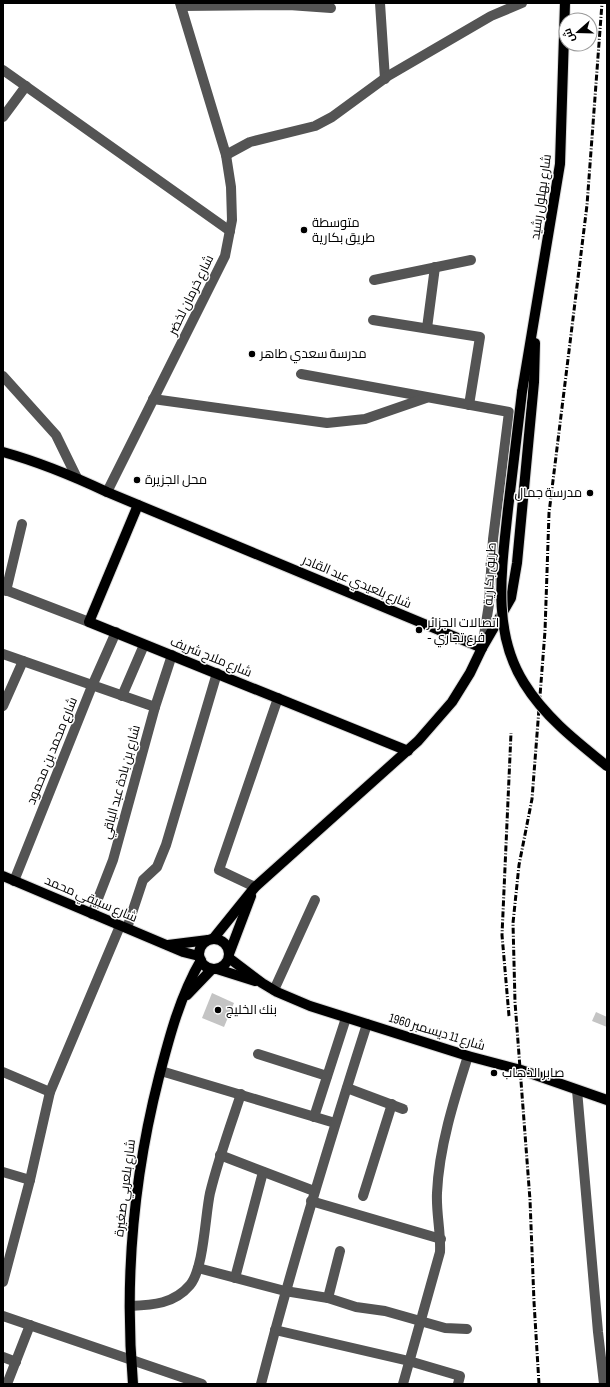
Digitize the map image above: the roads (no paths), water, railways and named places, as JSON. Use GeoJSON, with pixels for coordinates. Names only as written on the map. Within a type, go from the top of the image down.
{"type":"FeatureCollection","features":[{"type":"Feature","properties":{"kind":"main road","name":"شارع بهلول رشيد"},"geometry":{"type":"LineString","coordinates":[[522,392],[560,164],[565,3]]}},
{"type":"Feature","properties":{"kind":"main road"},"geometry":{"type":"LineString","coordinates":[[254,887],[229,956],[224,965],[214,969],[200,958],[200,948],[211,939],[254,887],[418,741],[452,702],[470,673],[482,648],[511,598],[517,563],[534,382],[534,318]]}},
{"type":"Feature","properties":{"kind":"main road","name":"طريق بكارية"},"geometry":{"type":"LineString","coordinates":[[522,392],[501,580],[502,620],[510,654],[523,682],[545,713],[607,766]]}},
{"type":"Feature","properties":{"kind":"main road","name":"شارع بلعيدي عبد القادر"},"geometry":{"type":"LineString","coordinates":[[3,452],[32,460],[78,478],[107,492],[482,648]]}},
{"type":"Feature","properties":{"kind":"main road"},"geometry":{"type":"LineString","coordinates":[[89,622],[138,505]]}},
{"type":"Feature","properties":{"kind":"main road","name":"شارع ملاح شريف"},"geometry":{"type":"LineString","coordinates":[[89,622],[408,751]]}},
{"type":"Feature","properties":{"kind":"main road","name":"شارع سبيقي محمد"},"geometry":{"type":"LineString","coordinates":[[3,876],[168,946],[200,958]]}},
{"type":"Feature","properties":{"kind":"main road"},"geometry":{"type":"LineString","coordinates":[[168,946],[211,939],[223,941],[229,949],[229,956]]}},
{"type":"Feature","properties":{"kind":"main road","name":"شارع 11 ديسمبر 1960"},"geometry":{"type":"LineString","coordinates":[[229,956],[262,983],[310,1006],[468,1056],[521,1070],[607,1100]]}},
{"type":"Feature","properties":{"kind":"main road","name":"شارع بلعربي صغيرة"},"geometry":{"type":"LineString","coordinates":[[133,1384],[131,1360],[130,1265],[140,1162],[160,1071],[183,1000],[200,958]]}},
{"type":"Feature","properties":{"kind":"main road","name":"شارع 11 ديسمبر 1960"},"geometry":{"type":"LineString","coordinates":[[214,969],[262,983]]}},
{"type":"Feature","properties":{"kind":"main road","name":"شارع بلعربي صغيرة"},"geometry":{"type":"LineString","coordinates":[[183,1000],[214,969]]}},
{"type":"Feature","properties":{"kind":"street"},"geometry":{"type":"LineString","coordinates":[[380,3],[385,78]]}},
{"type":"Feature","properties":{"kind":"street"},"geometry":{"type":"LineString","coordinates":[[226,155],[250,142],[315,126],[332,116],[385,78],[491,16],[522,3]]}},
{"type":"Feature","properties":{"kind":"street"},"geometry":{"type":"LineString","coordinates":[[181,4],[289,4],[331,8]]}},
{"type":"Feature","properties":{"kind":"street","name":"شارع خرمان لخضر"},"geometry":{"type":"LineString","coordinates":[[107,492],[225,256],[232,220],[231,187],[226,155],[181,4]]}},
{"type":"Feature","properties":{"kind":"street"},"geometry":{"type":"LineString","coordinates":[[3,70],[230,231]]}},
{"type":"Feature","properties":{"kind":"street"},"geometry":{"type":"LineString","coordinates":[[3,117],[26,86]]}},
{"type":"Feature","properties":{"kind":"street"},"geometry":{"type":"LineString","coordinates":[[374,280],[471,260]]}},
{"type":"Feature","properties":{"kind":"street"},"geometry":{"type":"LineString","coordinates":[[427,328],[435,267]]}},
{"type":"Feature","properties":{"kind":"street"},"geometry":{"type":"LineString","coordinates":[[373,320],[480,337],[469,406]]}},
{"type":"Feature","properties":{"kind":"street"},"geometry":{"type":"LineString","coordinates":[[301,374],[469,406],[510,412],[493,539],[488,604],[482,648]]}},
{"type":"Feature","properties":{"kind":"street"},"geometry":{"type":"LineString","coordinates":[[3,376],[56,436],[78,478]]}},
{"type":"Feature","properties":{"kind":"street"},"geometry":{"type":"LineString","coordinates":[[153,399],[328,423],[365,419],[426,398]]}},
{"type":"Feature","properties":{"kind":"street"},"geometry":{"type":"LineString","coordinates":[[5,590],[22,524]]}},
{"type":"Feature","properties":{"kind":"street","name":"شارع ملاح شريف"},"geometry":{"type":"LineString","coordinates":[[5,590],[89,622]]}},
{"type":"Feature","properties":{"kind":"street","name":"شارع محمد بن محمود"},"geometry":{"type":"LineString","coordinates":[[14,881],[92,686],[116,632]]}},
{"type":"Feature","properties":{"kind":"street"},"geometry":{"type":"LineString","coordinates":[[122,696],[144,645]]}},
{"type":"Feature","properties":{"kind":"street"},"geometry":{"type":"LineString","coordinates":[[3,654],[155,707]]}},
{"type":"Feature","properties":{"kind":"street","name":"شارع بن بادة عبد الباقي"},"geometry":{"type":"LineString","coordinates":[[92,914],[113,860],[155,707],[172,655]]}},
{"type":"Feature","properties":{"kind":"street"},"geometry":{"type":"LineString","coordinates":[[3,706],[23,661]]}},
{"type":"Feature","properties":{"kind":"street"},"geometry":{"type":"LineString","coordinates":[[3,1282],[30,1180],[50,1092],[124,927],[143,880],[157,867],[166,845],[217,673]]}},
{"type":"Feature","properties":{"kind":"street"},"geometry":{"type":"LineString","coordinates":[[254,887],[219,870],[278,698]]}},
{"type":"Feature","properties":{"kind":"street"},"geometry":{"type":"LineString","coordinates":[[274,990],[315,900]]}},
{"type":"Feature","properties":{"kind":"street"},"geometry":{"type":"LineString","coordinates":[[314,1117],[346,1018]]}},
{"type":"Feature","properties":{"kind":"street"},"geometry":{"type":"LineString","coordinates":[[261,1384],[312,1196],[367,1024]]}},
{"type":"Feature","properties":{"kind":"street"},"geometry":{"type":"LineString","coordinates":[[258,1054],[327,1076]]}},
{"type":"Feature","properties":{"kind":"street"},"geometry":{"type":"LineString","coordinates":[[402,1384],[435,1274],[441,1239],[437,1211],[440,1170],[452,1106],[468,1056]]}},
{"type":"Feature","properties":{"kind":"street"},"geometry":{"type":"LineString","coordinates":[[160,1071],[335,1123]]}},
{"type":"Feature","properties":{"kind":"street"},"geometry":{"type":"LineString","coordinates":[[3,1072],[50,1092]]}},
{"type":"Feature","properties":{"kind":"street"},"geometry":{"type":"LineString","coordinates":[[347,1088],[404,1109]]}},
{"type":"Feature","properties":{"kind":"street"},"geometry":{"type":"LineString","coordinates":[[577,1090],[602,1332],[604,1384]]}},
{"type":"Feature","properties":{"kind":"street"},"geometry":{"type":"LineString","coordinates":[[130,1306],[165,1303],[177,1296],[191,1284],[198,1268],[210,1195],[220,1155],[241,1094]]}},
{"type":"Feature","properties":{"kind":"street"},"geometry":{"type":"LineString","coordinates":[[363,1196],[392,1104]]}},
{"type":"Feature","properties":{"kind":"street"},"geometry":{"type":"LineString","coordinates":[[220,1155],[264,1172],[312,1196],[441,1239]]}},
{"type":"Feature","properties":{"kind":"street"},"geometry":{"type":"LineString","coordinates":[[3,1172],[30,1180]]}},
{"type":"Feature","properties":{"kind":"street"},"geometry":{"type":"LineString","coordinates":[[235,1278],[264,1172]]}},
{"type":"Feature","properties":{"kind":"street"},"geometry":{"type":"LineString","coordinates":[[328,1298],[340,1251]]}},
{"type":"Feature","properties":{"kind":"street"},"geometry":{"type":"LineString","coordinates":[[198,1268],[285,1291],[328,1298],[356,1308],[385,1311],[422,1320],[445,1328],[467,1329]]}},
{"type":"Feature","properties":{"kind":"street"},"geometry":{"type":"LineString","coordinates":[[3,1316],[202,1384]]}},
{"type":"Feature","properties":{"kind":"street"},"geometry":{"type":"LineString","coordinates":[[7,1384],[30,1325]]}},
{"type":"Feature","properties":{"kind":"street"},"geometry":{"type":"LineString","coordinates":[[275,1330],[409,1361],[460,1376],[458,1384]]}},
{"type":"Feature","properties":{"kind":"street"},"geometry":{"type":"LineString","coordinates":[[3,1357],[16,1362]]}},
{"type":"Feature","properties":{"kind":"railway"},"geometry":{"type":"LineString","coordinates":[[539,1384],[530,1200],[515,1002],[513,923],[519,865],[532,799],[545,631],[549,513],[587,205],[602,3]]}},
{"type":"Feature","properties":{"kind":"railway"},"geometry":{"type":"LineString","coordinates":[[509,1016],[502,935],[511,733]]}},
{"type":"Feature","properties":{"kind":"place","name":"متوسطة طريق بكارية"},"geometry":{"type":"Point","coordinates":[304,230]}},
{"type":"Feature","properties":{"kind":"place","name":"مدرسة سعدي طاهر"},"geometry":{"type":"Point","coordinates":[252,354]}},
{"type":"Feature","properties":{"kind":"place","name":"محل الجزيرة"},"geometry":{"type":"Point","coordinates":[137,480]}},
{"type":"Feature","properties":{"kind":"place","name":"مدرسة جمال"},"geometry":{"type":"Point","coordinates":[590,493]}},
{"type":"Feature","properties":{"kind":"place","name":"اتصالات الجزائر - فرع تجاري"},"geometry":{"type":"Point","coordinates":[419,630]}},
{"type":"Feature","properties":{"kind":"place","name":"بنك الخليج"},"geometry":{"type":"Point","coordinates":[218,1010]}},
{"type":"Feature","properties":{"kind":"place","name":"صابر الذهاب"},"geometry":{"type":"Point","coordinates":[494,1073]}}]}
